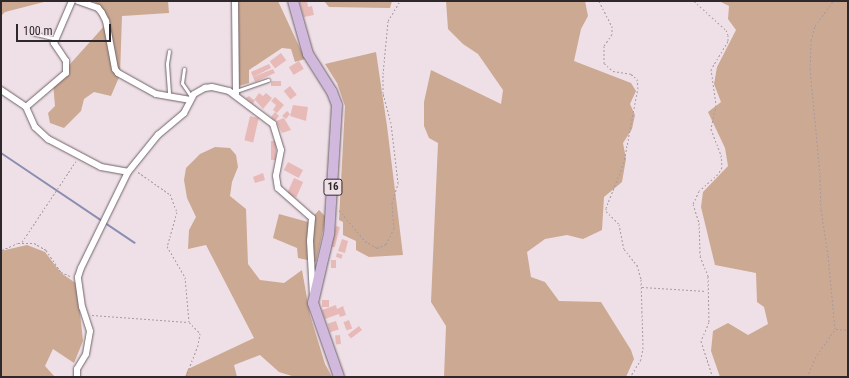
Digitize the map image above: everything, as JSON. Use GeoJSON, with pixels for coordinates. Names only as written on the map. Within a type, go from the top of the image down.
{"type":"FeatureCollection","features":[{"type":"Feature","properties":{"kind":"main road","name":"16"},"geometry":{"type":"LineString","coordinates":[[293,1],[308,54],[332,92],[337,105],[332,206],[327,248],[314,297],[318,322],[339,377]]}},
{"type":"Feature","properties":{"kind":"street"},"geometry":{"type":"LineString","coordinates":[[26,107],[66,73],[68,64],[56,46],[56,40],[72,1]]}},
{"type":"Feature","properties":{"kind":"street"},"geometry":{"type":"LineString","coordinates":[[78,1],[98,8],[106,20],[115,69],[118,73],[144,89],[170,96],[191,99]]}},
{"type":"Feature","properties":{"kind":"street"},"geometry":{"type":"LineString","coordinates":[[235,1],[236,93]]}},
{"type":"Feature","properties":{"kind":"street"},"geometry":{"type":"LineString","coordinates":[[77,377],[77,369],[86,354],[90,331],[78,277],[130,170],[158,135],[184,113],[191,99],[199,90],[212,86],[236,93],[252,110],[267,118],[273,124],[281,150],[276,176],[278,188],[312,218],[310,241],[314,297]]}},
{"type":"Feature","properties":{"kind":"street"},"geometry":{"type":"LineString","coordinates":[[1,90],[26,107],[40,131],[79,157],[101,167],[130,170]]}},
{"type":"Feature","properties":{"kind":"lane"},"geometry":{"type":"LineString","coordinates":[[32,33],[56,40]]}},
{"type":"Feature","properties":{"kind":"lane"},"geometry":{"type":"LineString","coordinates":[[169,51],[167,64],[170,96]]}},
{"type":"Feature","properties":{"kind":"lane"},"geometry":{"type":"LineString","coordinates":[[184,69],[182,83],[191,99]]}},
{"type":"Feature","properties":{"kind":"lane"},"geometry":{"type":"LineString","coordinates":[[236,93],[268,80]]}},
{"type":"Feature","properties":{"kind":"path"},"geometry":{"type":"LineString","coordinates":[[332,206],[345,216],[365,241],[377,248],[386,244],[394,228],[392,203],[398,183],[391,123],[383,93],[383,74],[388,21],[400,1]]}},
{"type":"Feature","properties":{"kind":"path"},"geometry":{"type":"LineString","coordinates":[[599,1],[612,26],[612,34],[604,46],[604,63],[613,70],[631,74],[636,79],[638,87],[624,162],[606,211],[620,224],[622,243],[637,264],[642,287],[643,347],[641,359],[630,377]]}},
{"type":"Feature","properties":{"kind":"path"},"geometry":{"type":"LineString","coordinates":[[694,1],[726,30],[728,36],[728,41],[711,69],[716,105],[711,129],[723,162],[718,174],[699,191],[693,204],[699,223],[700,256],[707,271],[709,322],[702,341],[713,377]]}},
{"type":"Feature","properties":{"kind":"path"},"geometry":{"type":"LineString","coordinates":[[807,377],[817,355],[835,329],[828,255],[821,215],[820,174],[810,69],[811,40],[815,26],[833,1]]}},
{"type":"Feature","properties":{"kind":"path"},"geometry":{"type":"LineString","coordinates":[[1,247],[2,250],[22,242],[60,188],[79,157]]}},
{"type":"Feature","properties":{"kind":"path"},"geometry":{"type":"LineString","coordinates":[[130,170],[162,188],[173,199],[176,217],[167,246],[185,277],[189,322],[200,333],[186,377]]}},
{"type":"Feature","properties":{"kind":"path"},"geometry":{"type":"LineString","coordinates":[[22,242],[41,246],[61,272],[78,277]]}},
{"type":"Feature","properties":{"kind":"path"},"geometry":{"type":"LineString","coordinates":[[642,287],[707,291]]}},
{"type":"Feature","properties":{"kind":"path"},"geometry":{"type":"LineString","coordinates":[[85,314],[189,322]]}},
{"type":"Feature","properties":{"kind":"path"},"geometry":{"type":"LineString","coordinates":[[835,329],[848,330]]}},
{"type":"Feature","properties":{"kind":"shaded area"},"geometry":{"type":"Polygon","coordinates":[[[1,1],[48,1],[5,12],[1,16],[1,1]]]}},
{"type":"Feature","properties":{"kind":"shaded area"},"geometry":{"type":"Polygon","coordinates":[[[93,1],[168,1],[169,13],[122,16],[120,75],[111,96],[94,92],[84,99],[81,111],[64,128],[50,123],[48,113],[55,106],[53,83],[106,24],[99,5],[93,1]]]}},
{"type":"Feature","properties":{"kind":"shaded area"},"geometry":{"type":"Polygon","coordinates":[[[239,1],[278,1],[305,59],[295,62],[291,49],[282,48],[249,70],[249,83],[239,86],[236,10],[239,1]]]}},
{"type":"Feature","properties":{"kind":"shaded area"},"geometry":{"type":"Polygon","coordinates":[[[324,1],[392,1],[390,8],[329,7],[324,1]]]}},
{"type":"Feature","properties":{"kind":"shaded area"},"geometry":{"type":"Polygon","coordinates":[[[446,1],[585,1],[588,16],[581,29],[574,61],[631,83],[636,91],[630,104],[635,115],[632,129],[623,143],[626,159],[622,182],[604,197],[602,230],[583,239],[567,235],[545,239],[527,252],[531,277],[545,282],[559,301],[601,302],[631,350],[634,359],[626,377],[444,377],[446,326],[431,302],[438,143],[429,138],[424,126],[424,102],[431,70],[501,104],[503,90],[478,54],[463,44],[448,29],[446,1]]]}},
{"type":"Feature","properties":{"kind":"shaded area"},"geometry":{"type":"Polygon","coordinates":[[[719,1],[848,1],[848,377],[720,377],[711,351],[713,331],[728,323],[748,335],[768,324],[764,307],[757,302],[756,273],[715,265],[701,207],[703,192],[728,166],[725,148],[708,112],[721,102],[714,84],[717,67],[736,30],[728,19],[729,6],[719,1]]]}},
{"type":"Feature","properties":{"kind":"shaded area"},"geometry":{"type":"Polygon","coordinates":[[[376,52],[403,255],[369,257],[356,250],[356,241],[343,235],[343,222],[339,220],[345,106],[337,83],[325,64],[376,52]]]}},
{"type":"Feature","properties":{"kind":"shaded area"},"geometry":{"type":"Polygon","coordinates":[[[215,147],[230,148],[236,155],[238,167],[232,182],[230,196],[246,209],[248,264],[260,280],[284,283],[302,270],[310,315],[325,364],[332,377],[295,377],[279,372],[260,355],[234,365],[237,377],[185,377],[188,369],[254,338],[206,245],[188,249],[189,230],[196,217],[187,198],[184,180],[186,168],[200,154],[215,147]]]}},
{"type":"Feature","properties":{"kind":"shaded area"},"geometry":{"type":"Polygon","coordinates":[[[319,210],[326,217],[316,262],[298,258],[297,248],[273,238],[279,214],[308,222],[319,210]]]}},
{"type":"Feature","properties":{"kind":"shaded area"},"geometry":{"type":"Polygon","coordinates":[[[27,245],[45,252],[61,273],[77,284],[83,341],[74,363],[53,349],[45,366],[55,377],[1,377],[1,251],[27,245]]]}},
{"type":"Feature","properties":{"kind":"building"},"geometry":{"type":"Polygon","coordinates":[[[299,1],[307,1],[308,7],[312,6],[314,15],[304,17],[299,1]]]}},
{"type":"Feature","properties":{"kind":"building"},"geometry":{"type":"Polygon","coordinates":[[[281,53],[286,60],[275,69],[270,61],[281,53]]]}},
{"type":"Feature","properties":{"kind":"building"},"geometry":{"type":"Polygon","coordinates":[[[299,61],[304,69],[294,75],[289,67],[299,61]]]}},
{"type":"Feature","properties":{"kind":"building"},"geometry":{"type":"Polygon","coordinates":[[[269,64],[271,68],[253,77],[251,72],[269,64]]]}},
{"type":"Feature","properties":{"kind":"building"},"geometry":{"type":"Polygon","coordinates":[[[273,69],[275,73],[255,82],[253,77],[273,69]]]}},
{"type":"Feature","properties":{"kind":"building"},"geometry":{"type":"Polygon","coordinates":[[[271,81],[281,81],[281,86],[271,86],[271,81]]]}},
{"type":"Feature","properties":{"kind":"building"},"geometry":{"type":"Polygon","coordinates":[[[290,86],[297,95],[290,100],[284,91],[290,86]]]}},
{"type":"Feature","properties":{"kind":"building"},"geometry":{"type":"Polygon","coordinates":[[[259,93],[263,96],[266,93],[272,98],[263,109],[255,100],[253,104],[246,98],[249,96],[254,100],[259,93]]]}},
{"type":"Feature","properties":{"kind":"building"},"geometry":{"type":"Polygon","coordinates":[[[275,97],[284,105],[277,113],[273,110],[276,105],[271,101],[275,97]]]}},
{"type":"Feature","properties":{"kind":"building"},"geometry":{"type":"Polygon","coordinates":[[[293,105],[308,107],[306,121],[290,116],[293,105]]]}},
{"type":"Feature","properties":{"kind":"building"},"geometry":{"type":"Polygon","coordinates":[[[287,111],[290,114],[286,119],[282,116],[287,111]]]}},
{"type":"Feature","properties":{"kind":"building"},"geometry":{"type":"Polygon","coordinates":[[[275,112],[279,116],[275,121],[271,117],[275,112]]]}},
{"type":"Feature","properties":{"kind":"building"},"geometry":{"type":"Polygon","coordinates":[[[250,116],[259,118],[253,142],[244,140],[250,116]]]}},
{"type":"Feature","properties":{"kind":"building"},"geometry":{"type":"Polygon","coordinates":[[[284,118],[291,130],[282,133],[276,121],[284,118]]]}},
{"type":"Feature","properties":{"kind":"building"},"geometry":{"type":"Polygon","coordinates":[[[271,141],[276,141],[276,160],[271,160],[271,141]]]}},
{"type":"Feature","properties":{"kind":"building"},"geometry":{"type":"Polygon","coordinates":[[[288,162],[303,170],[299,178],[284,170],[288,162]]]}},
{"type":"Feature","properties":{"kind":"building"},"geometry":{"type":"Polygon","coordinates":[[[263,173],[265,180],[255,183],[253,177],[263,173]]]}},
{"type":"Feature","properties":{"kind":"building"},"geometry":{"type":"Polygon","coordinates":[[[294,178],[303,182],[296,198],[287,194],[294,178]]]}},
{"type":"Feature","properties":{"kind":"building"},"geometry":{"type":"Polygon","coordinates":[[[336,226],[340,227],[335,247],[331,246],[336,226]]]}},
{"type":"Feature","properties":{"kind":"building"},"geometry":{"type":"Polygon","coordinates":[[[342,239],[348,241],[345,253],[338,251],[342,239]]]}},
{"type":"Feature","properties":{"kind":"building"},"geometry":{"type":"Polygon","coordinates":[[[337,253],[343,255],[341,259],[336,257],[337,253]]]}},
{"type":"Feature","properties":{"kind":"building"},"geometry":{"type":"Polygon","coordinates":[[[331,260],[336,260],[336,268],[331,268],[331,260]]]}},
{"type":"Feature","properties":{"kind":"building"},"geometry":{"type":"Polygon","coordinates":[[[322,300],[329,300],[329,307],[322,307],[322,300]]]}},
{"type":"Feature","properties":{"kind":"building"},"geometry":{"type":"Polygon","coordinates":[[[336,305],[337,309],[343,306],[346,315],[340,317],[339,314],[325,319],[322,310],[336,305]]]}},
{"type":"Feature","properties":{"kind":"building"},"geometry":{"type":"Polygon","coordinates":[[[349,320],[352,328],[347,331],[343,322],[349,320]]]}},
{"type":"Feature","properties":{"kind":"building"},"geometry":{"type":"Polygon","coordinates":[[[336,321],[339,330],[330,332],[327,324],[336,321]]]}},
{"type":"Feature","properties":{"kind":"building"},"geometry":{"type":"Polygon","coordinates":[[[359,326],[362,330],[351,338],[348,334],[359,326]]]}},
{"type":"Feature","properties":{"kind":"building"},"geometry":{"type":"Polygon","coordinates":[[[340,335],[341,344],[336,344],[335,336],[340,335]]]}},
{"type":"Feature","properties":{"kind":"waterway"},"geometry":{"type":"LineString","coordinates":[[1,153],[135,243]]}}]}
